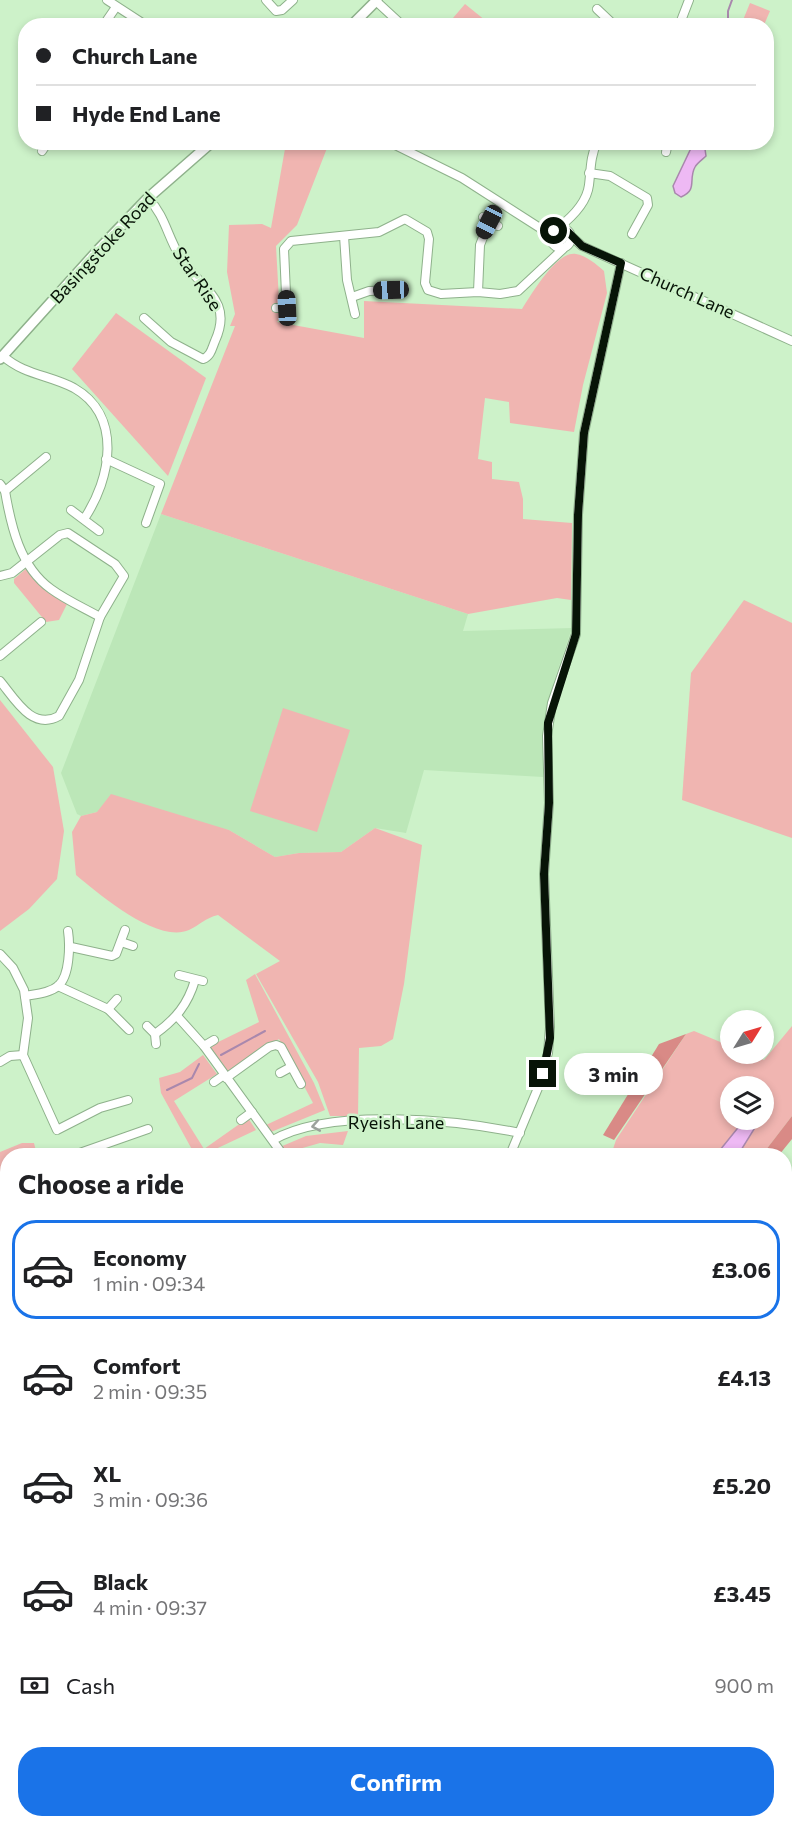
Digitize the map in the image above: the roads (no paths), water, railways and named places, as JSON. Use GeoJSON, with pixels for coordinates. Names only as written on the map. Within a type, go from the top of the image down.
{"type":"FeatureCollection","features":[{"type":"Feature","properties":{"kind":"street"},"geometry":{"type":"LineString","coordinates":[[107,0],[134,18]]}},
{"type":"Feature","properties":{"kind":"street"},"geometry":{"type":"LineString","coordinates":[[266,0],[276,11],[282,10],[293,0]]}},
{"type":"Feature","properties":{"kind":"street"},"geometry":{"type":"LineString","coordinates":[[682,18],[689,0]]}},
{"type":"Feature","properties":{"kind":"street"},"geometry":{"type":"LineString","coordinates":[[359,18],[377,1],[395,18]]}},
{"type":"Feature","properties":{"kind":"street"},"geometry":{"type":"LineString","coordinates":[[108,18],[116,7]]}},
{"type":"Feature","properties":{"kind":"street"},"geometry":{"type":"LineString","coordinates":[[597,9],[606,18]]}},
{"type":"Feature","properties":{"kind":"street","name":"Basingstoke Road"},"geometry":{"type":"LineString","coordinates":[[2,358],[99,249],[148,198],[203,150]]}},
{"type":"Feature","properties":{"kind":"street"},"geometry":{"type":"LineString","coordinates":[[406,150],[451,171],[540,228],[553,244]]}},
{"type":"Feature","properties":{"kind":"street"},"geometry":{"type":"LineString","coordinates":[[553,257],[556,229],[570,218],[588,191],[590,162],[594,150]]}},
{"type":"Feature","properties":{"kind":"street"},"geometry":{"type":"LineString","coordinates":[[589,173],[610,176],[647,198],[648,205],[632,234]]}},
{"type":"Feature","properties":{"kind":"street","name":"Star Rise"},"geometry":{"type":"LineString","coordinates":[[144,318],[171,342],[202,359],[210,354],[223,318],[212,295],[179,256],[164,219],[148,198]]}},
{"type":"Feature","properties":{"kind":"street"},"geometry":{"type":"LineString","coordinates":[[276,309],[287,312],[284,249],[287,244],[379,232],[405,219],[422,226],[429,239],[425,283],[428,290],[441,294],[478,292],[500,294],[518,291],[565,247],[570,234],[570,218]]}},
{"type":"Feature","properties":{"kind":"street"},"geometry":{"type":"LineString","coordinates":[[628,218],[638,223]]}},
{"type":"Feature","properties":{"kind":"street"},"geometry":{"type":"LineString","coordinates":[[478,292],[480,245],[486,220],[498,226]]}},
{"type":"Feature","properties":{"kind":"street"},"geometry":{"type":"LineString","coordinates":[[540,228],[556,229],[570,234]]}},
{"type":"Feature","properties":{"kind":"street","name":"Church Lane"},"geometry":{"type":"LineString","coordinates":[[570,234],[582,246],[792,341]]}},
{"type":"Feature","properties":{"kind":"street"},"geometry":{"type":"LineString","coordinates":[[344,236],[346,280],[355,314]]}},
{"type":"Feature","properties":{"kind":"street","name":"Church Lane"},"geometry":{"type":"LineString","coordinates":[[553,244],[565,247],[582,246]]}},
{"type":"Feature","properties":{"kind":"street"},"geometry":{"type":"LineString","coordinates":[[513,1148],[538,1088],[550,1038],[544,874],[549,803],[548,723],[576,634],[578,515],[584,433],[621,263]]}},
{"type":"Feature","properties":{"kind":"street"},"geometry":{"type":"LineString","coordinates":[[352,297],[369,291],[391,290]]}},
{"type":"Feature","properties":{"kind":"street"},"geometry":{"type":"LineString","coordinates":[[2,358],[16,368],[62,383],[91,401],[100,414],[108,434],[106,459],[96,495],[84,519]]}},
{"type":"Feature","properties":{"kind":"street"},"geometry":{"type":"LineString","coordinates":[[46,457],[35,469],[3,487],[16,544],[52,590],[100,617]]}},
{"type":"Feature","properties":{"kind":"street"},"geometry":{"type":"LineString","coordinates":[[106,459],[160,484],[146,524]]}},
{"type":"Feature","properties":{"kind":"street"},"geometry":{"type":"LineString","coordinates":[[28,460],[35,469]]}},
{"type":"Feature","properties":{"kind":"street"},"geometry":{"type":"LineString","coordinates":[[71,510],[99,531]]}},
{"type":"Feature","properties":{"kind":"street"},"geometry":{"type":"LineString","coordinates":[[0,576],[6,576],[60,535],[68,533],[120,567],[123,572],[122,580],[100,617],[79,680],[59,716],[46,721],[29,715],[0,681]]}},
{"type":"Feature","properties":{"kind":"street"},"geometry":{"type":"LineString","coordinates":[[0,656],[41,622]]}},
{"type":"Feature","properties":{"kind":"street"},"geometry":{"type":"LineString","coordinates":[[71,947],[108,957],[116,954],[125,930]]}},
{"type":"Feature","properties":{"kind":"street"},"geometry":{"type":"LineString","coordinates":[[58,986],[71,947],[68,931]]}},
{"type":"Feature","properties":{"kind":"street"},"geometry":{"type":"LineString","coordinates":[[121,942],[133,946]]}},
{"type":"Feature","properties":{"kind":"street"},"geometry":{"type":"LineString","coordinates":[[0,954],[20,979],[26,996],[28,1018],[23,1055],[57,1130],[100,1108],[128,1100]]}},
{"type":"Feature","properties":{"kind":"street"},"geometry":{"type":"LineString","coordinates":[[155,1034],[177,1016],[199,980],[179,975]]}},
{"type":"Feature","properties":{"kind":"street"},"geometry":{"type":"LineString","coordinates":[[26,996],[58,986],[108,1009],[129,1030]]}},
{"type":"Feature","properties":{"kind":"street"},"geometry":{"type":"LineString","coordinates":[[108,1009],[117,999]]}},
{"type":"Feature","properties":{"kind":"street"},"geometry":{"type":"LineString","coordinates":[[177,1016],[204,1047],[278,1148]]}},
{"type":"Feature","properties":{"kind":"street"},"geometry":{"type":"LineString","coordinates":[[147,1026],[155,1034],[156,1044]]}},
{"type":"Feature","properties":{"kind":"street"},"geometry":{"type":"LineString","coordinates":[[204,1047],[214,1040]]}},
{"type":"Feature","properties":{"kind":"street"},"geometry":{"type":"LineString","coordinates":[[214,1082],[269,1047],[276,1045],[281,1047],[301,1084]]}},
{"type":"Feature","properties":{"kind":"street"},"geometry":{"type":"LineString","coordinates":[[0,1062],[10,1056],[23,1055]]}},
{"type":"Feature","properties":{"kind":"street"},"geometry":{"type":"LineString","coordinates":[[280,1073],[291,1067]]}},
{"type":"Feature","properties":{"kind":"street"},"geometry":{"type":"LineString","coordinates":[[241,1120],[252,1112]]}},
{"type":"Feature","properties":{"kind":"street","name":"Ryeish Lane"},"geometry":{"type":"LineString","coordinates":[[273,1140],[295,1131],[317,1126],[379,1120],[447,1123],[520,1133]]}},
{"type":"Feature","properties":{"kind":"street"},"geometry":{"type":"LineString","coordinates":[[109,1148],[148,1129]]}},
{"type":"Feature","properties":{"kind":"waterway"},"geometry":{"type":"LineString","coordinates":[[728,18],[732,0]]}},
{"type":"Feature","properties":{"kind":"waterway"},"geometry":{"type":"LineString","coordinates":[[221,1055],[265,1031]]}},
{"type":"Feature","properties":{"kind":"waterway"},"geometry":{"type":"LineString","coordinates":[[167,1090],[192,1078],[199,1064]]}}]}
